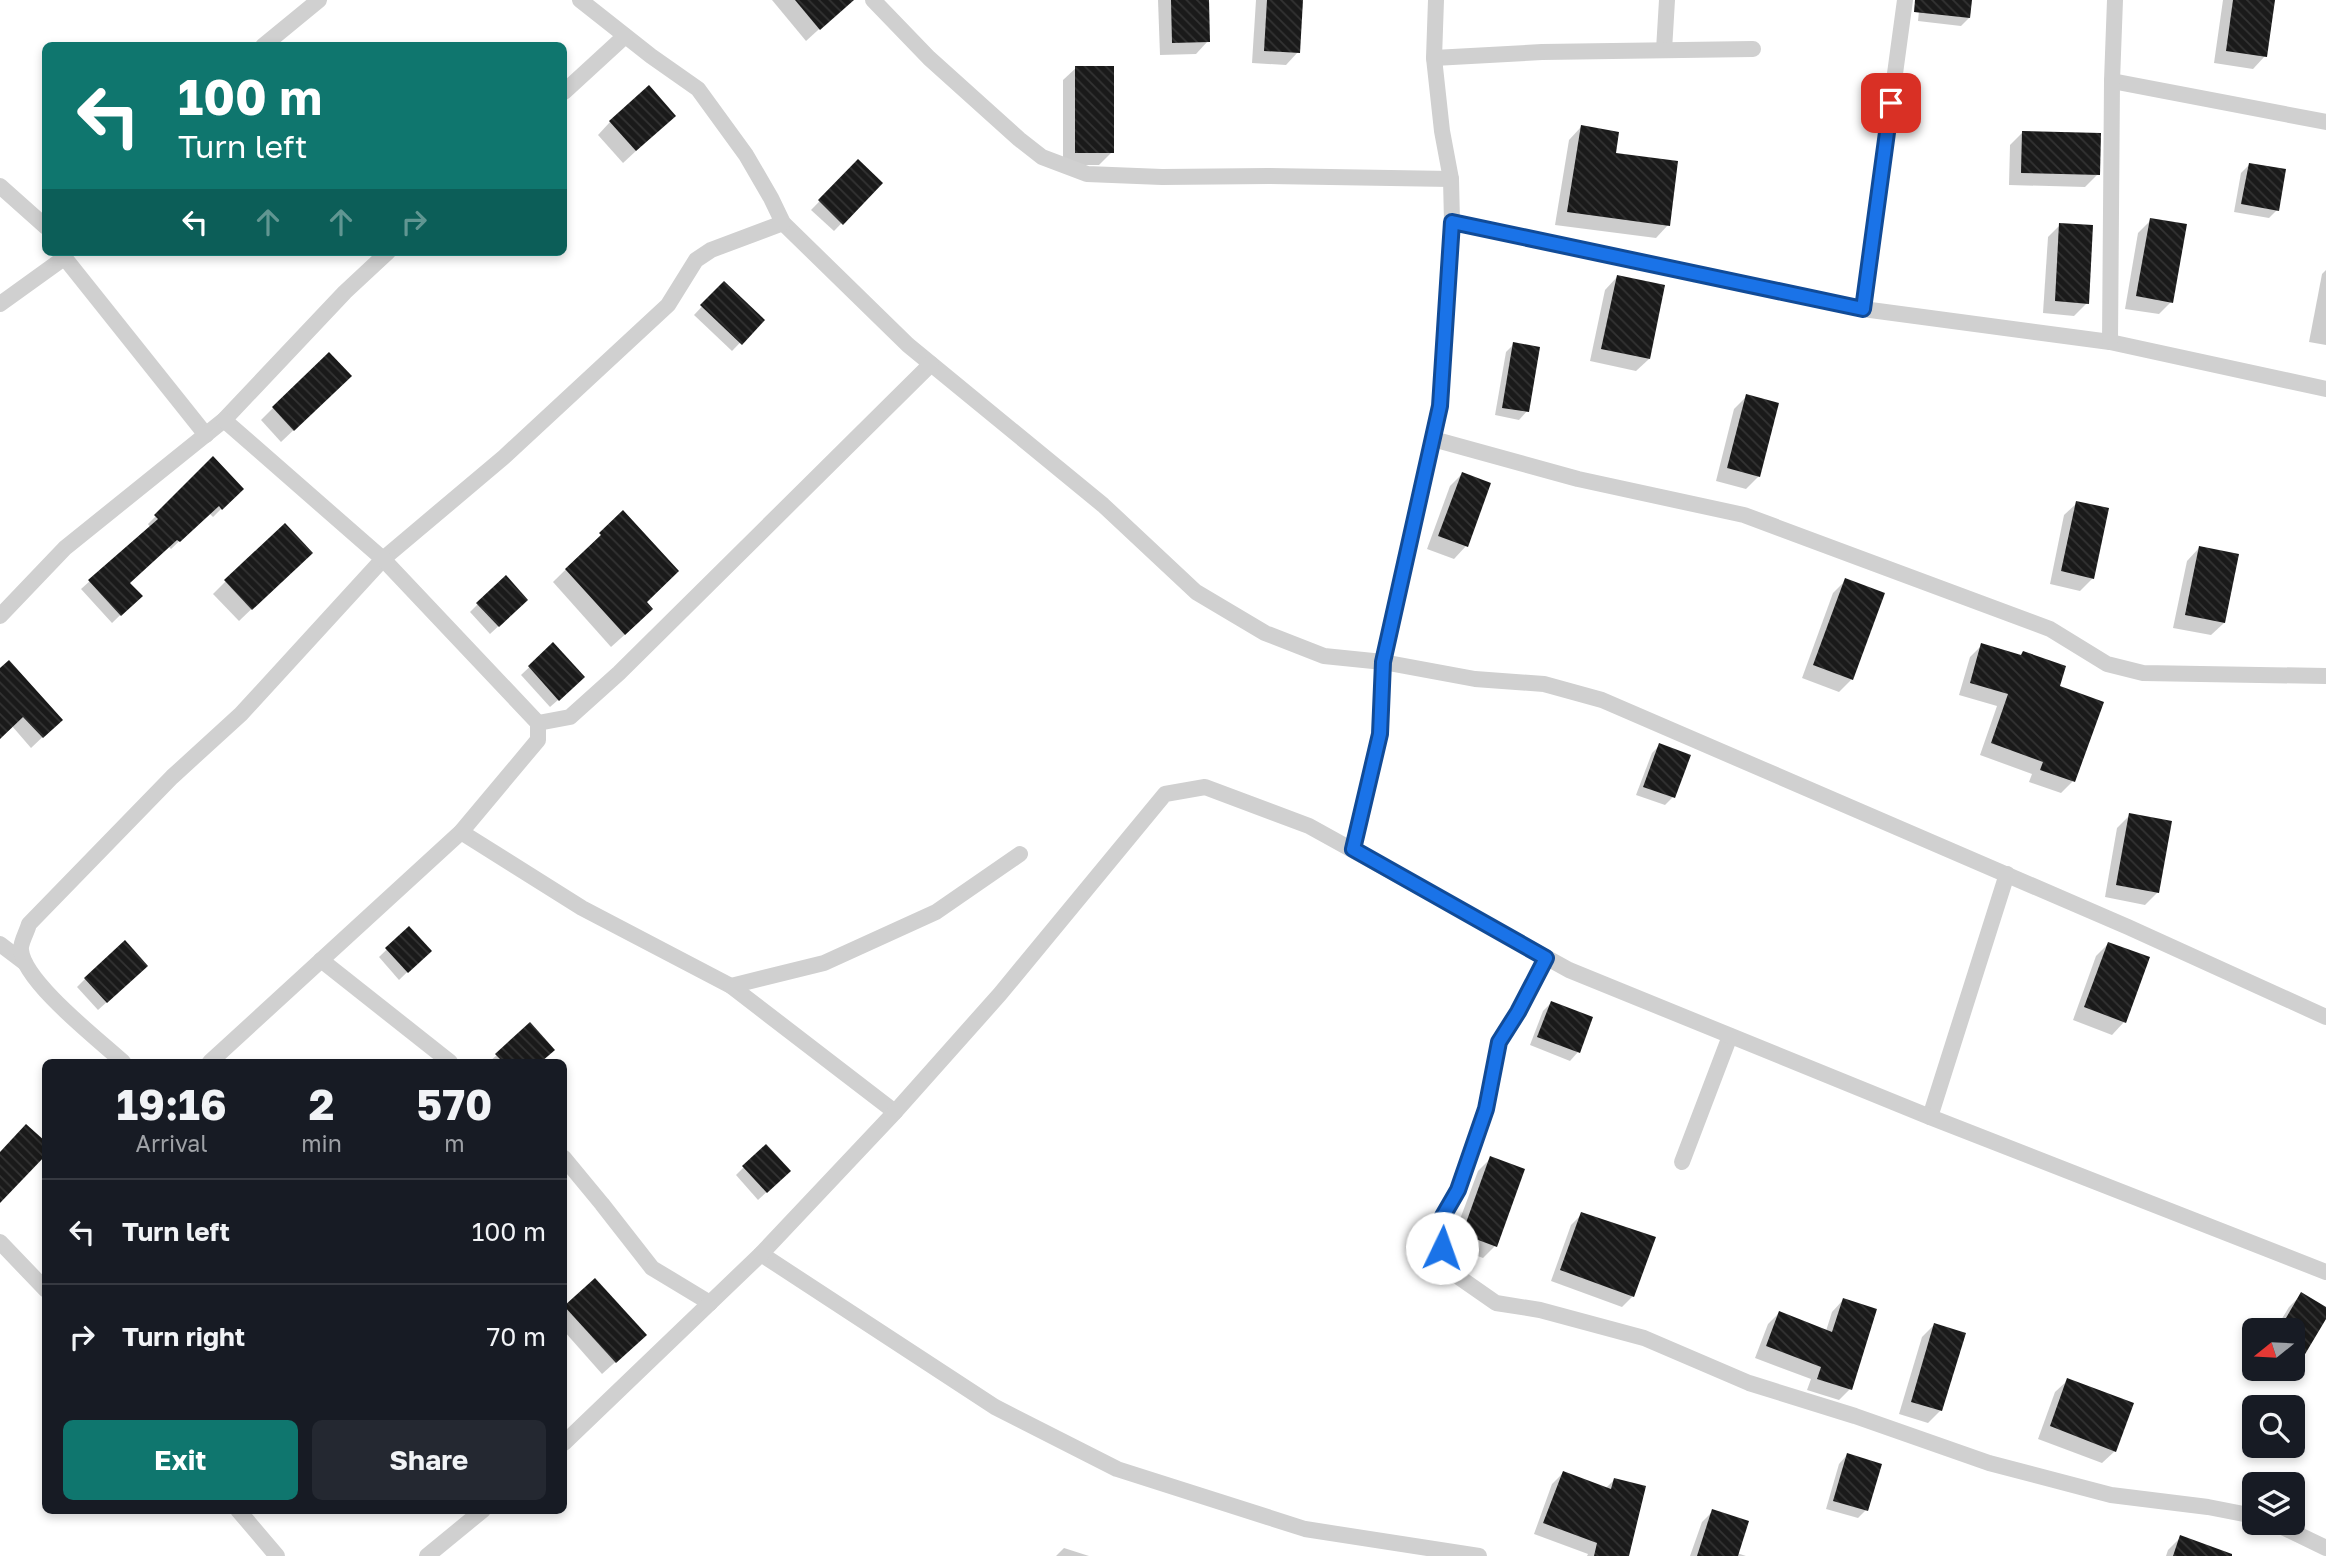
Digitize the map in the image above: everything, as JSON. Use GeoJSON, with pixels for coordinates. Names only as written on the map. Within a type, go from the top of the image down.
{"type":"FeatureCollection","features":[{"type":"Feature","properties":{"kind":"street"},"geometry":{"type":"LineString","coordinates":[[268,42],[319,0]]}},
{"type":"Feature","properties":{"kind":"street"},"geometry":{"type":"LineString","coordinates":[[579,0],[698,89],[746,155],[783,223],[908,345],[1103,505],[1196,592],[1265,634],[1324,656],[1383,662],[1475,679],[1544,684],[1602,700],[2007,874],[2326,1017]]}},
{"type":"Feature","properties":{"kind":"street"},"geometry":{"type":"LineString","coordinates":[[873,0],[929,58],[1026,145],[1042,157],[1087,174],[1451,180]]}},
{"type":"Feature","properties":{"kind":"street"},"geometry":{"type":"LineString","coordinates":[[1353,849],[1380,734],[1383,662],[1440,406],[1452,222],[1451,180],[1434,58],[1436,0]]}},
{"type":"Feature","properties":{"kind":"street"},"geometry":{"type":"LineString","coordinates":[[1664,50],[1667,0]]}},
{"type":"Feature","properties":{"kind":"street"},"geometry":{"type":"LineString","coordinates":[[1863,309],[1905,0]]}},
{"type":"Feature","properties":{"kind":"street"},"geometry":{"type":"LineString","coordinates":[[2110,342],[2115,0]]}},
{"type":"Feature","properties":{"kind":"street"},"geometry":{"type":"LineString","coordinates":[[567,89],[625,36]]}},
{"type":"Feature","properties":{"kind":"street"},"geometry":{"type":"LineString","coordinates":[[1434,58],[1542,52],[1753,49]]}},
{"type":"Feature","properties":{"kind":"street"},"geometry":{"type":"LineString","coordinates":[[2112,81],[2326,122]]}},
{"type":"Feature","properties":{"kind":"street"},"geometry":{"type":"LineString","coordinates":[[0,186],[42,223]]}},
{"type":"Feature","properties":{"kind":"street"},"geometry":{"type":"LineString","coordinates":[[1452,222],[1863,309],[2110,342],[2326,389]]}},
{"type":"Feature","properties":{"kind":"street"},"geometry":{"type":"LineString","coordinates":[[121,1059],[38,984],[25,963],[20,948],[29,924],[172,777],[241,714],[383,559],[504,457],[668,305],[696,260],[711,250],[783,223]]}},
{"type":"Feature","properties":{"kind":"street"},"geometry":{"type":"LineString","coordinates":[[0,304],[61,256]]}},
{"type":"Feature","properties":{"kind":"street"},"geometry":{"type":"LineString","coordinates":[[63,256],[206,435]]}},
{"type":"Feature","properties":{"kind":"street"},"geometry":{"type":"LineString","coordinates":[[0,616],[65,548],[224,419],[345,292],[384,256]]}},
{"type":"Feature","properties":{"kind":"street"},"geometry":{"type":"LineString","coordinates":[[538,723],[570,717],[619,673],[930,364]]}},
{"type":"Feature","properties":{"kind":"street"},"geometry":{"type":"LineString","coordinates":[[213,1059],[461,832],[537,740],[538,723],[383,559],[224,419]]}},
{"type":"Feature","properties":{"kind":"street"},"geometry":{"type":"LineString","coordinates":[[1433,439],[1578,479],[1744,515],[2050,629],[2107,664],[2143,673],[2326,676]]}},
{"type":"Feature","properties":{"kind":"street"},"geometry":{"type":"LineString","coordinates":[[567,1440],[761,1254],[895,1112],[1000,994],[1165,794],[1205,787],[1309,826],[1569,970],[1930,1117],[2326,1272]]}},
{"type":"Feature","properties":{"kind":"street"},"geometry":{"type":"LineString","coordinates":[[461,832],[582,908],[731,986],[895,1112]]}},
{"type":"Feature","properties":{"kind":"street"},"geometry":{"type":"LineString","coordinates":[[731,986],[824,963],[936,912],[1020,854]]}},
{"type":"Feature","properties":{"kind":"street"},"geometry":{"type":"LineString","coordinates":[[1930,1117],[2007,874]]}},
{"type":"Feature","properties":{"kind":"street"},"geometry":{"type":"LineString","coordinates":[[0,944],[25,963]]}},
{"type":"Feature","properties":{"kind":"street"},"geometry":{"type":"LineString","coordinates":[[1546,958],[1499,1042],[1486,1109],[1458,1190],[1443,1216],[1442,1248],[1450,1271],[1496,1303],[1540,1310],[1644,1338],[1749,1383],[1855,1416],[1989,1463],[2111,1495],[2242,1514]]}},
{"type":"Feature","properties":{"kind":"street"},"geometry":{"type":"LineString","coordinates":[[321,960],[446,1059]]}},
{"type":"Feature","properties":{"kind":"street"},"geometry":{"type":"LineString","coordinates":[[1682,1162],[1730,1036]]}},
{"type":"Feature","properties":{"kind":"street"},"geometry":{"type":"LineString","coordinates":[[567,1162],[652,1268],[709,1303]]}},
{"type":"Feature","properties":{"kind":"street"},"geometry":{"type":"LineString","coordinates":[[0,1242],[42,1286]]}},
{"type":"Feature","properties":{"kind":"street"},"geometry":{"type":"LineString","coordinates":[[761,1254],[995,1407],[1117,1469],[1305,1530],[1479,1556]]}},
{"type":"Feature","properties":{"kind":"street"},"geometry":{"type":"LineString","coordinates":[[241,1514],[277,1556]]}},
{"type":"Feature","properties":{"kind":"street"},"geometry":{"type":"LineString","coordinates":[[427,1556],[478,1514]]}},
{"type":"Feature","properties":{"kind":"street"},"geometry":{"type":"LineString","coordinates":[[2299,1535],[2326,1548]]}},
{"type":"Feature","properties":{"kind":"building"},"geometry":{"type":"Polygon","coordinates":[[[795,0],[854,0],[820,30],[795,0]]]}},
{"type":"Feature","properties":{"kind":"building"},"geometry":{"type":"Polygon","coordinates":[[[1171,0],[1209,0],[1210,42],[1172,43],[1171,0]]]}},
{"type":"Feature","properties":{"kind":"building"},"geometry":{"type":"Polygon","coordinates":[[[1267,0],[1303,0],[1300,53],[1264,51],[1267,0]]]}},
{"type":"Feature","properties":{"kind":"building"},"geometry":{"type":"Polygon","coordinates":[[[1915,0],[1972,0],[1970,18],[1914,12],[1915,0]]]}},
{"type":"Feature","properties":{"kind":"building"},"geometry":{"type":"Polygon","coordinates":[[[2233,0],[2275,0],[2267,57],[2226,51],[2233,0]]]}},
{"type":"Feature","properties":{"kind":"building"},"geometry":{"type":"Polygon","coordinates":[[[1075,66],[1114,66],[1114,153],[1075,153],[1075,66]]]}},
{"type":"Feature","properties":{"kind":"building"},"geometry":{"type":"Polygon","coordinates":[[[649,85],[676,116],[636,151],[609,121],[649,85]]]}},
{"type":"Feature","properties":{"kind":"building"},"geometry":{"type":"Polygon","coordinates":[[[1581,125],[1619,132],[1616,153],[1678,161],[1670,226],[1567,212],[1581,125]]]}},
{"type":"Feature","properties":{"kind":"building"},"geometry":{"type":"Polygon","coordinates":[[[2022,131],[2101,133],[2100,175],[2021,173],[2022,131]]]}},
{"type":"Feature","properties":{"kind":"building"},"geometry":{"type":"Polygon","coordinates":[[[858,159],[883,183],[843,225],[818,200],[858,159]]]}},
{"type":"Feature","properties":{"kind":"building"},"geometry":{"type":"Polygon","coordinates":[[[2249,163],[2286,169],[2279,211],[2241,204],[2249,163]]]}},
{"type":"Feature","properties":{"kind":"building"},"geometry":{"type":"Polygon","coordinates":[[[2150,218],[2187,224],[2173,303],[2136,296],[2150,218]]]}},
{"type":"Feature","properties":{"kind":"building"},"geometry":{"type":"Polygon","coordinates":[[[2059,223],[2093,225],[2089,304],[2055,301],[2059,223]]]}},
{"type":"Feature","properties":{"kind":"building"},"geometry":{"type":"Polygon","coordinates":[[[1617,275],[1665,285],[1650,359],[1601,349],[1617,275]]]}},
{"type":"Feature","properties":{"kind":"building"},"geometry":{"type":"Polygon","coordinates":[[[724,281],[765,320],[742,345],[700,305],[724,281]]]}},
{"type":"Feature","properties":{"kind":"building"},"geometry":{"type":"Polygon","coordinates":[[[1513,342],[1540,347],[1529,412],[1502,408],[1513,342]]]}},
{"type":"Feature","properties":{"kind":"building"},"geometry":{"type":"Polygon","coordinates":[[[329,352],[352,376],[294,431],[272,407],[329,352]]]}},
{"type":"Feature","properties":{"kind":"building"},"geometry":{"type":"Polygon","coordinates":[[[1746,394],[1779,403],[1760,477],[1727,468],[1746,394]]]}},
{"type":"Feature","properties":{"kind":"building"},"geometry":{"type":"Polygon","coordinates":[[[213,456],[244,489],[222,510],[219,506],[180,542],[177,540],[130,583],[143,596],[121,616],[88,580],[158,519],[154,515],[213,456]]]}},
{"type":"Feature","properties":{"kind":"building"},"geometry":{"type":"Polygon","coordinates":[[[1462,472],[1491,483],[1468,547],[1438,536],[1462,472]]]}},
{"type":"Feature","properties":{"kind":"building"},"geometry":{"type":"Polygon","coordinates":[[[2076,501],[2109,508],[2094,579],[2061,571],[2076,501]]]}},
{"type":"Feature","properties":{"kind":"building"},"geometry":{"type":"Polygon","coordinates":[[[623,510],[679,571],[647,602],[653,609],[625,635],[565,569],[623,510]]]}},
{"type":"Feature","properties":{"kind":"building"},"geometry":{"type":"Polygon","coordinates":[[[285,523],[313,553],[252,610],[224,580],[285,523]]]}},
{"type":"Feature","properties":{"kind":"building"},"geometry":{"type":"Polygon","coordinates":[[[2199,546],[2239,554],[2225,623],[2185,615],[2199,546]]]}},
{"type":"Feature","properties":{"kind":"building"},"geometry":{"type":"Polygon","coordinates":[[[506,575],[528,600],[499,627],[476,603],[506,575]]]}},
{"type":"Feature","properties":{"kind":"building"},"geometry":{"type":"Polygon","coordinates":[[[1845,578],[1885,593],[1853,680],[1813,665],[1845,578]]]}},
{"type":"Feature","properties":{"kind":"building"},"geometry":{"type":"Polygon","coordinates":[[[553,642],[585,677],[559,701],[528,666],[553,642]]]}},
{"type":"Feature","properties":{"kind":"building"},"geometry":{"type":"Polygon","coordinates":[[[1981,643],[2021,655],[2023,651],[2066,666],[2060,686],[2104,702],[2075,782],[2040,770],[2043,762],[1991,743],[2008,694],[1970,683],[1981,643]]]}},
{"type":"Feature","properties":{"kind":"building"},"geometry":{"type":"Polygon","coordinates":[[[9,660],[63,720],[43,738],[23,717],[0,739],[0,668],[9,660]]]}},
{"type":"Feature","properties":{"kind":"building"},"geometry":{"type":"Polygon","coordinates":[[[1659,743],[1691,755],[1675,798],[1643,787],[1659,743]]]}},
{"type":"Feature","properties":{"kind":"building"},"geometry":{"type":"Polygon","coordinates":[[[2129,813],[2172,821],[2159,893],[2116,885],[2129,813]]]}},
{"type":"Feature","properties":{"kind":"building"},"geometry":{"type":"Polygon","coordinates":[[[409,926],[432,951],[408,973],[385,948],[409,926]]]}},
{"type":"Feature","properties":{"kind":"building"},"geometry":{"type":"Polygon","coordinates":[[[125,940],[148,966],[107,1003],[84,978],[125,940]]]}},
{"type":"Feature","properties":{"kind":"building"},"geometry":{"type":"Polygon","coordinates":[[[2108,942],[2150,957],[2126,1023],[2084,1007],[2108,942]]]}},
{"type":"Feature","properties":{"kind":"building"},"geometry":{"type":"Polygon","coordinates":[[[1551,1001],[1593,1017],[1580,1053],[1537,1037],[1551,1001]]]}},
{"type":"Feature","properties":{"kind":"building"},"geometry":{"type":"Polygon","coordinates":[[[530,1022],[555,1050],[544,1059],[500,1059],[495,1054],[530,1022]]]}},
{"type":"Feature","properties":{"kind":"building"},"geometry":{"type":"Polygon","coordinates":[[[26,1124],[42,1138],[42,1159],[0,1203],[0,1152],[26,1124]]]}},
{"type":"Feature","properties":{"kind":"building"},"geometry":{"type":"Polygon","coordinates":[[[766,1144],[791,1171],[767,1193],[742,1166],[766,1144]]]}},
{"type":"Feature","properties":{"kind":"building"},"geometry":{"type":"Polygon","coordinates":[[[1490,1156],[1525,1169],[1497,1247],[1462,1234],[1490,1156]]]}},
{"type":"Feature","properties":{"kind":"building"},"geometry":{"type":"Polygon","coordinates":[[[1581,1212],[1656,1237],[1634,1297],[1560,1270],[1581,1212]]]}},
{"type":"Feature","properties":{"kind":"building"},"geometry":{"type":"Polygon","coordinates":[[[595,1278],[647,1335],[616,1363],[567,1309],[567,1303],[595,1278]]]}},
{"type":"Feature","properties":{"kind":"building"},"geometry":{"type":"Polygon","coordinates":[[[2301,1292],[2326,1307],[2326,1319],[2305,1354],[2305,1318],[2286,1318],[2301,1292]]]}},
{"type":"Feature","properties":{"kind":"building"},"geometry":{"type":"Polygon","coordinates":[[[1843,1298],[1877,1309],[1852,1390],[1817,1379],[1821,1367],[1766,1346],[1779,1311],[1832,1332],[1843,1298]]]}},
{"type":"Feature","properties":{"kind":"building"},"geometry":{"type":"Polygon","coordinates":[[[1934,1323],[1966,1333],[1942,1411],[1911,1402],[1934,1323]]]}},
{"type":"Feature","properties":{"kind":"building"},"geometry":{"type":"Polygon","coordinates":[[[2067,1378],[2134,1403],[2116,1452],[2050,1426],[2067,1378]]]}},
{"type":"Feature","properties":{"kind":"building"},"geometry":{"type":"Polygon","coordinates":[[[1847,1453],[1882,1464],[1868,1511],[1833,1501],[1847,1453]]]}},
{"type":"Feature","properties":{"kind":"building"},"geometry":{"type":"Polygon","coordinates":[[[1563,1471],[1611,1489],[1614,1478],[1646,1486],[1629,1556],[1594,1556],[1597,1543],[1543,1523],[1563,1471]]]}},
{"type":"Feature","properties":{"kind":"building"},"geometry":{"type":"Polygon","coordinates":[[[1712,1509],[1749,1521],[1738,1556],[1697,1556],[1712,1509]]]}},
{"type":"Feature","properties":{"kind":"building"},"geometry":{"type":"Polygon","coordinates":[[[2180,1535],[2232,1554],[2232,1556],[2173,1556],[2180,1535]]]}},
{"type":"Feature","properties":{"kind":"route"},"geometry":{"type":"LineString","coordinates":[[1442,1248],[1443,1216],[1458,1190],[1486,1109],[1499,1042],[1546,958],[1353,849],[1380,734],[1383,662],[1440,406],[1452,222],[1863,309],[1891,103]]}}]}
